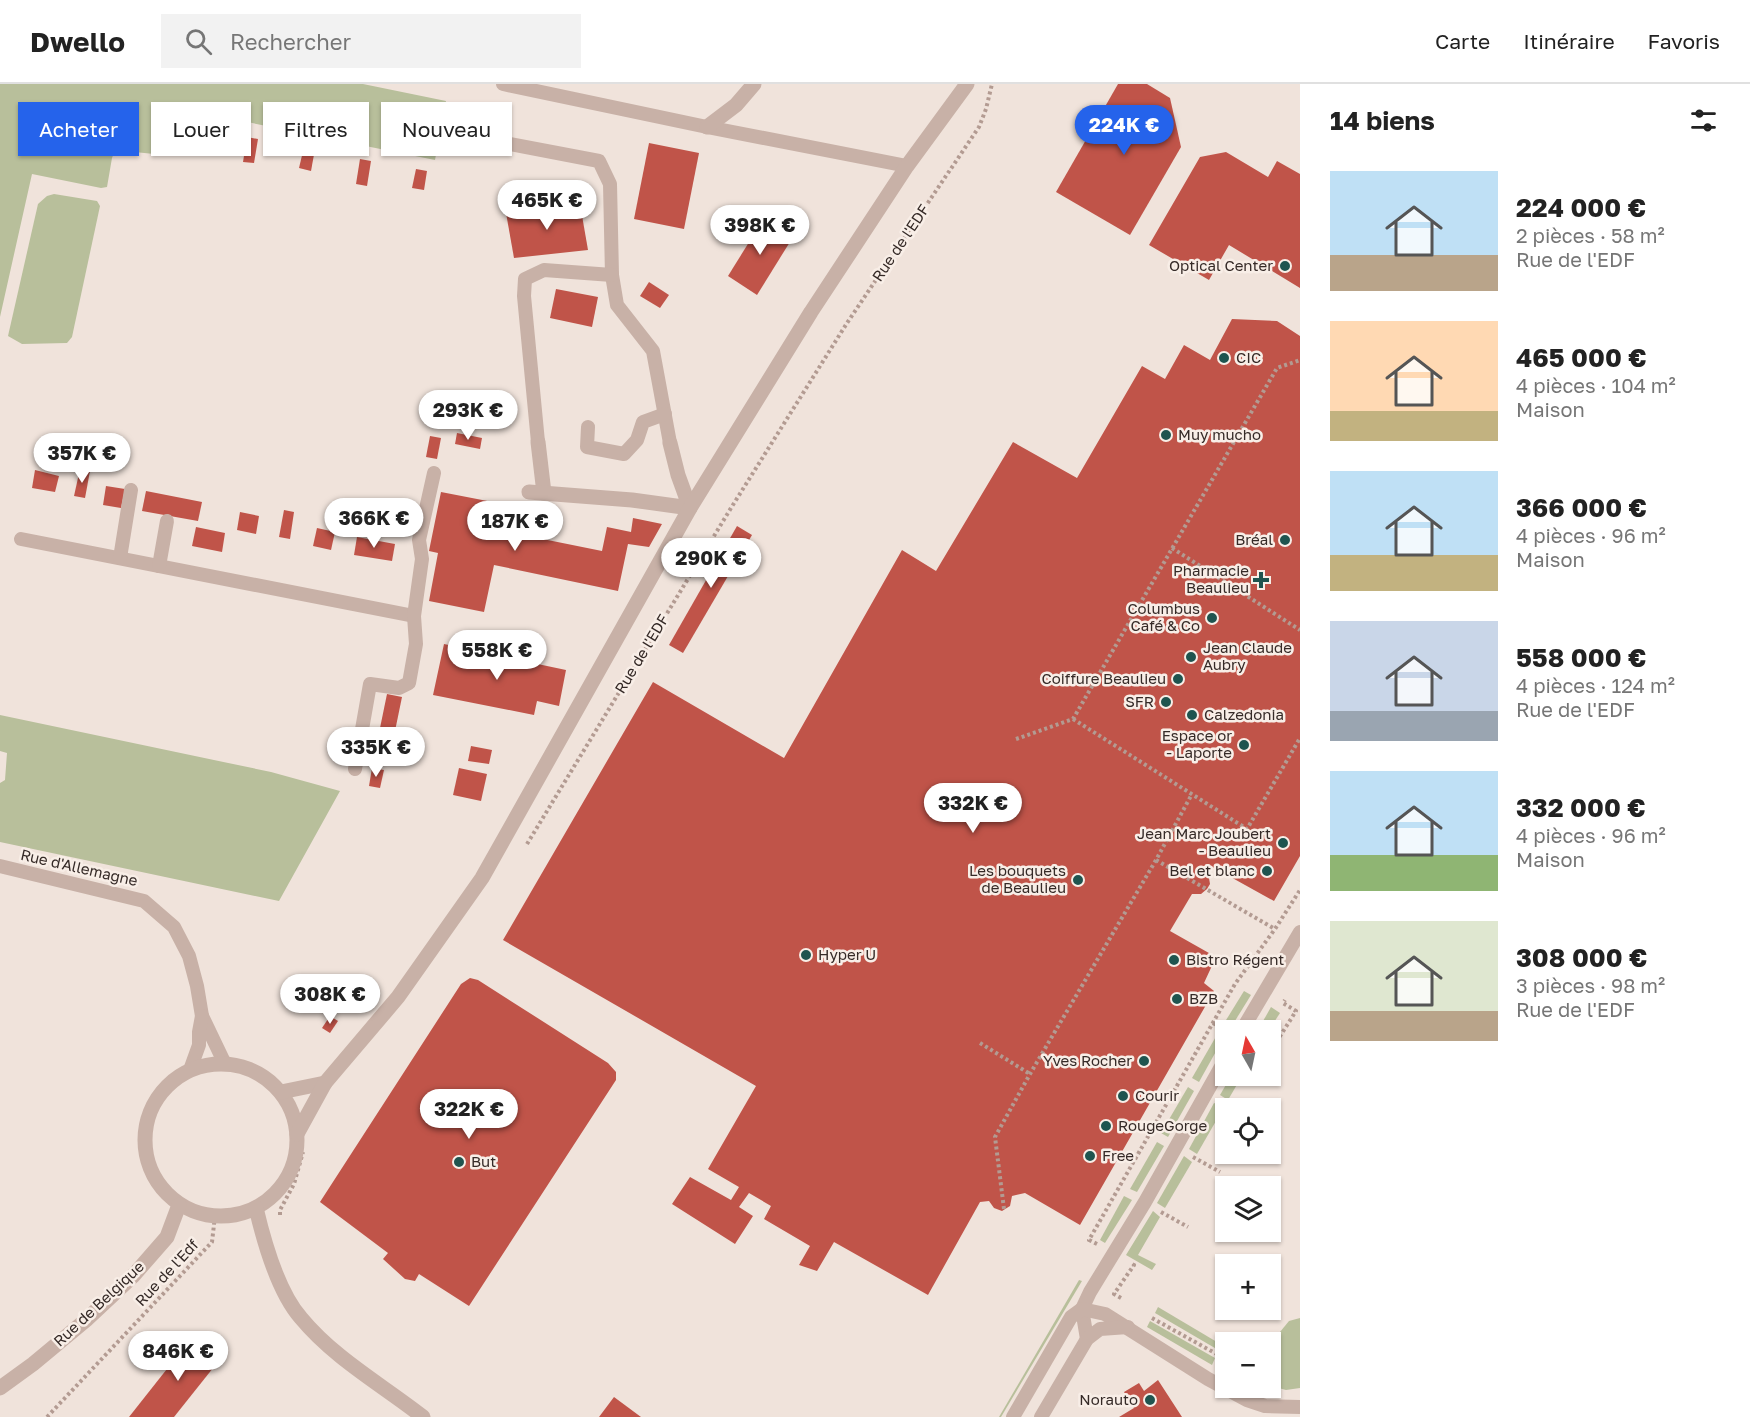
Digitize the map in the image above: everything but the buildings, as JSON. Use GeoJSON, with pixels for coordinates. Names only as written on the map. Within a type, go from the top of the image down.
{"type":"FeatureCollection","features":[{"type":"Feature","properties":{"kind":"street"},"geometry":{"type":"LineString","coordinates":[[707,128],[736,105],[754,84]]}},
{"type":"Feature","properties":{"kind":"street","name":"Rue de l'EDF"},"geometry":{"type":"LineString","coordinates":[[301,1140],[325,1083],[398,997],[482,879],[690,508],[811,312],[907,165],[967,84]]}},
{"type":"Feature","properties":{"kind":"street"},"geometry":{"type":"LineString","coordinates":[[538,442],[537,492],[632,500],[690,508],[678,476],[670,443]]}},
{"type":"Feature","properties":{"kind":"street"},"geometry":{"type":"LineString","coordinates":[[225,1064],[246,1068],[265,1078],[280,1092],[292,1112],[301,1140],[288,1178],[274,1195],[256,1208],[236,1215],[215,1216],[196,1213],[179,1204],[164,1191],[152,1174],[145,1155],[144,1134],[148,1114],[158,1096],[172,1081],[190,1070],[207,1065],[225,1064]]}},
{"type":"Feature","properties":{"kind":"street"},"geometry":{"type":"LineString","coordinates":[[280,1092],[325,1083]]}},
{"type":"Feature","properties":{"kind":"street","name":"Rue de Belgique"},"geometry":{"type":"LineString","coordinates":[[0,1388],[77,1328],[133,1276],[167,1237],[179,1204]]}},
{"type":"Feature","properties":{"kind":"street"},"geometry":{"type":"LineString","coordinates":[[256,1208],[278,1280],[300,1317],[332,1348],[423,1417]]}},
{"type":"Feature","properties":{"kind":"lane"},"geometry":{"type":"LineString","coordinates":[[503,84],[707,128],[907,165]]}},
{"type":"Feature","properties":{"kind":"lane"},"geometry":{"type":"LineString","coordinates":[[512,144],[599,161],[610,184],[612,275],[617,305],[653,351],[670,443]]}},
{"type":"Feature","properties":{"kind":"lane"},"geometry":{"type":"LineString","coordinates":[[538,442],[524,296],[525,279],[544,270],[612,275]]}},
{"type":"Feature","properties":{"kind":"lane"},"geometry":{"type":"LineString","coordinates":[[588,427],[587,447],[624,454],[636,440],[643,422],[664,414]]}},
{"type":"Feature","properties":{"kind":"lane"},"geometry":{"type":"LineString","coordinates":[[355,770],[370,684],[399,688],[409,683],[416,644],[414,616],[422,559],[419,540],[434,473]]}},
{"type":"Feature","properties":{"kind":"lane"},"geometry":{"type":"LineString","coordinates":[[120,558],[131,490]]}},
{"type":"Feature","properties":{"kind":"lane"},"geometry":{"type":"LineString","coordinates":[[159,566],[168,521]]}},
{"type":"Feature","properties":{"kind":"lane"},"geometry":{"type":"LineString","coordinates":[[21,539],[414,616]]}},
{"type":"Feature","properties":{"kind":"lane","name":"Rue d'Allemagne"},"geometry":{"type":"LineString","coordinates":[[0,866],[144,901],[174,927],[189,956],[202,1016],[225,1064]]}},
{"type":"Feature","properties":{"kind":"lane"},"geometry":{"type":"LineString","coordinates":[[1248,1020],[1300,932]]}},
{"type":"Feature","properties":{"kind":"lane"},"geometry":{"type":"LineString","coordinates":[[190,1070],[199,1045],[202,1016]]}},
{"type":"Feature","properties":{"kind":"lane"},"geometry":{"type":"LineString","coordinates":[[1087,1339],[1083,1309],[1090,1292],[1145,1202],[1215,1078]]}},
{"type":"Feature","properties":{"kind":"lane"},"geometry":{"type":"LineString","coordinates":[[1013,1417],[1071,1317],[1083,1309],[1100,1311],[1208,1379],[1247,1400],[1264,1406],[1300,1407]]}},
{"type":"Feature","properties":{"kind":"lane"},"geometry":{"type":"LineString","coordinates":[[1041,1417],[1087,1339],[1100,1329],[1128,1328]]}},
{"type":"Feature","properties":{"kind":"path","name":"Rue de l'EDF"},"geometry":{"type":"LineString","coordinates":[[524,848],[538,829],[731,508],[847,323],[979,127],[992,84]]}},
{"type":"Feature","properties":{"kind":"path"},"geometry":{"type":"LineString","coordinates":[[1016,739],[1074,719],[1278,368],[1300,360]]}},
{"type":"Feature","properties":{"kind":"path"},"geometry":{"type":"LineString","coordinates":[[1172,548],[1300,630]]}},
{"type":"Feature","properties":{"kind":"path"},"geometry":{"type":"LineString","coordinates":[[1074,719],[1246,829],[1300,738]]}},
{"type":"Feature","properties":{"kind":"path"},"geometry":{"type":"LineString","coordinates":[[1004,1209],[995,1137],[1192,794]]}},
{"type":"Feature","properties":{"kind":"path"},"geometry":{"type":"LineString","coordinates":[[1156,860],[1275,929]]}},
{"type":"Feature","properties":{"kind":"path"},"geometry":{"type":"LineString","coordinates":[[1097,1244],[1089,1240],[1235,984],[1300,890]]}},
{"type":"Feature","properties":{"kind":"path"},"geometry":{"type":"LineString","coordinates":[[1281,1035],[1296,1011],[1283,1003],[1289,993]]}},
{"type":"Feature","properties":{"kind":"path"},"geometry":{"type":"LineString","coordinates":[[980,1043],[1030,1074]]}},
{"type":"Feature","properties":{"kind":"path"},"geometry":{"type":"LineString","coordinates":[[280,1219],[280,1210],[294,1184],[301,1140]]}},
{"type":"Feature","properties":{"kind":"path","name":"Rue de l'Edf"},"geometry":{"type":"LineString","coordinates":[[47,1417],[212,1242],[215,1216]]}},
{"type":"Feature","properties":{"kind":"path"},"geometry":{"type":"LineString","coordinates":[[1149,1316],[1215,1353]]}},
{"type":"Feature","properties":{"kind":"green space"},"geometry":{"type":"Polygon","coordinates":[[[0,84],[363,84],[446,101],[381,102],[381,149],[369,147],[369,102],[263,102],[263,125],[251,123],[251,102],[151,102],[151,154],[139,152],[139,102],[18,102],[18,156],[113,156],[107,187],[101,188],[32,174],[0,317],[0,84]]]}},
{"type":"Feature","properties":{"kind":"green space"},"geometry":{"type":"Polygon","coordinates":[[[415,156],[436,156],[435,160],[415,156]]]}},
{"type":"Feature","properties":{"kind":"green space"},"geometry":{"type":"Polygon","coordinates":[[[54,194],[97,201],[100,206],[72,337],[67,343],[22,344],[8,336],[38,204],[47,196],[54,194]]]}},
{"type":"Feature","properties":{"kind":"green space"},"geometry":{"type":"Polygon","coordinates":[[[0,715],[271,772],[340,791],[279,901],[0,842],[0,783],[5,780],[7,753],[0,751],[0,715]]]}},
{"type":"Feature","properties":{"kind":"green space"},"geometry":{"type":"Polygon","coordinates":[[[1244,991],[1251,995],[1236,1020],[1226,1020],[1244,991]]]}},
{"type":"Feature","properties":{"kind":"green space"},"geometry":{"type":"Polygon","coordinates":[[[1271,1007],[1280,1013],[1275,1020],[1264,1020],[1271,1007]]]}},
{"type":"Feature","properties":{"kind":"green space"},"geometry":{"type":"Polygon","coordinates":[[[1215,1038],[1215,1053],[1199,1082],[1192,1078],[1215,1038]]]}},
{"type":"Feature","properties":{"kind":"green space"},"geometry":{"type":"Polygon","coordinates":[[[1225,1086],[1236,1086],[1229,1098],[1220,1095],[1225,1086]]]}},
{"type":"Feature","properties":{"kind":"green space"},"geometry":{"type":"Polygon","coordinates":[[[1188,1087],[1194,1091],[1168,1137],[1161,1133],[1188,1087]]]}},
{"type":"Feature","properties":{"kind":"green space"},"geometry":{"type":"Polygon","coordinates":[[[1215,1103],[1215,1123],[1197,1154],[1189,1149],[1215,1103]]]}},
{"type":"Feature","properties":{"kind":"green space"},"geometry":{"type":"Polygon","coordinates":[[[1157,1142],[1164,1146],[1137,1192],[1130,1189],[1157,1142]]]}},
{"type":"Feature","properties":{"kind":"green space"},"geometry":{"type":"Polygon","coordinates":[[[1184,1156],[1192,1162],[1165,1208],[1157,1203],[1184,1156]]]}},
{"type":"Feature","properties":{"kind":"green space"},"geometry":{"type":"Polygon","coordinates":[[[1124,1196],[1132,1200],[1105,1243],[1100,1240],[1124,1196]]]}},
{"type":"Feature","properties":{"kind":"green space"},"geometry":{"type":"Polygon","coordinates":[[[1153,1211],[1160,1217],[1138,1255],[1156,1264],[1152,1270],[1126,1255],[1153,1211]]]}},
{"type":"Feature","properties":{"kind":"green space"},"geometry":{"type":"Polygon","coordinates":[[[1079,1280],[1082,1281],[999,1417],[1079,1280]]]}},
{"type":"Feature","properties":{"kind":"green space"},"geometry":{"type":"Polygon","coordinates":[[[1158,1307],[1215,1341],[1215,1348],[1155,1313],[1158,1307]]]}},
{"type":"Feature","properties":{"kind":"green space"},"geometry":{"type":"Polygon","coordinates":[[[1300,1318],[1300,1388],[1286,1390],[1281,1389],[1280,1332],[1289,1321],[1300,1318]]]}},
{"type":"Feature","properties":{"kind":"green space"},"geometry":{"type":"Polygon","coordinates":[[[1150,1321],[1215,1358],[1212,1365],[1147,1327],[1150,1321]]]}},
{"type":"Feature","properties":{"kind":"place","name":"Optical Center"},"geometry":{"type":"Point","coordinates":[1285,266]}},
{"type":"Feature","properties":{"kind":"place","name":"CIC"},"geometry":{"type":"Point","coordinates":[1224,358]}},
{"type":"Feature","properties":{"kind":"place","name":"Muy mucho"},"geometry":{"type":"Point","coordinates":[1166,435]}},
{"type":"Feature","properties":{"kind":"place","name":"Bréal"},"geometry":{"type":"Point","coordinates":[1285,540]}},
{"type":"Feature","properties":{"kind":"place","name":"Pharmacie Beaulieu"},"geometry":{"type":"Point","coordinates":[1261,580]}},
{"type":"Feature","properties":{"kind":"place","name":"Columbus Café & Co"},"geometry":{"type":"Point","coordinates":[1212,618]}},
{"type":"Feature","properties":{"kind":"place","name":"Jean Claude Aubry"},"geometry":{"type":"Point","coordinates":[1191,657]}},
{"type":"Feature","properties":{"kind":"place","name":"Coiffure Beaulieu"},"geometry":{"type":"Point","coordinates":[1178,679]}},
{"type":"Feature","properties":{"kind":"place","name":"SFR"},"geometry":{"type":"Point","coordinates":[1166,702]}},
{"type":"Feature","properties":{"kind":"place","name":"Calzedonia"},"geometry":{"type":"Point","coordinates":[1192,715]}},
{"type":"Feature","properties":{"kind":"place","name":"Espace or - Laporte"},"geometry":{"type":"Point","coordinates":[1244,745]}},
{"type":"Feature","properties":{"kind":"place","name":"Jean Marc Joubert - Beaulieu"},"geometry":{"type":"Point","coordinates":[1283,843]}},
{"type":"Feature","properties":{"kind":"place","name":"Bel et blanc"},"geometry":{"type":"Point","coordinates":[1267,871]}},
{"type":"Feature","properties":{"kind":"place","name":"Les bouquets de Beaulieu"},"geometry":{"type":"Point","coordinates":[1078,880]}},
{"type":"Feature","properties":{"kind":"place","name":"Hyper U"},"geometry":{"type":"Point","coordinates":[806,955]}},
{"type":"Feature","properties":{"kind":"place","name":"Bistro Régent"},"geometry":{"type":"Point","coordinates":[1174,960]}},
{"type":"Feature","properties":{"kind":"place","name":"BZB"},"geometry":{"type":"Point","coordinates":[1177,999]}},
{"type":"Feature","properties":{"kind":"place","name":"Yves Rocher"},"geometry":{"type":"Point","coordinates":[1144,1061]}},
{"type":"Feature","properties":{"kind":"place","name":"Courir"},"geometry":{"type":"Point","coordinates":[1123,1096]}},
{"type":"Feature","properties":{"kind":"place","name":"RougeGorge"},"geometry":{"type":"Point","coordinates":[1106,1126]}},
{"type":"Feature","properties":{"kind":"place","name":"Free"},"geometry":{"type":"Point","coordinates":[1090,1156]}},
{"type":"Feature","properties":{"kind":"place","name":"But"},"geometry":{"type":"Point","coordinates":[459,1162]}},
{"type":"Feature","properties":{"kind":"place","name":"Norauto"},"geometry":{"type":"Point","coordinates":[1150,1400]}}]}
